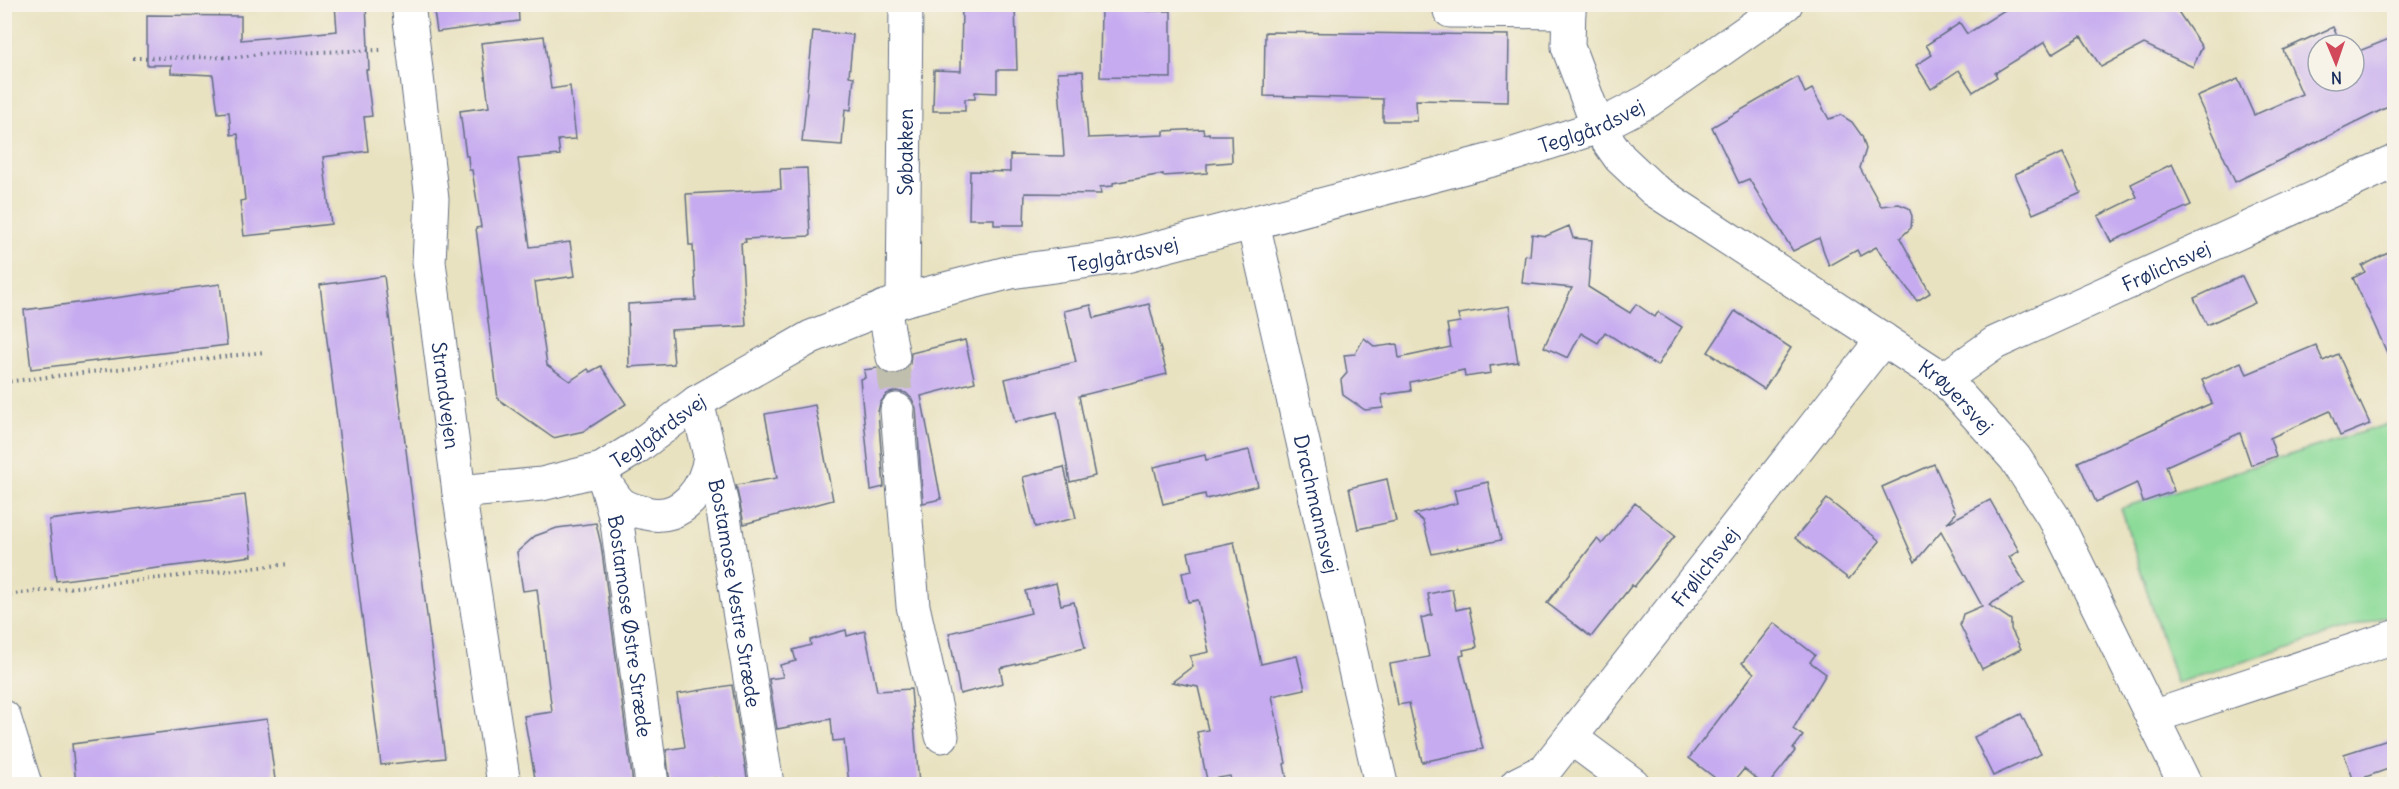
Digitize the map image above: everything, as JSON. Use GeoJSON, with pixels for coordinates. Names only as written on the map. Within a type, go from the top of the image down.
{"type":"FeatureCollection","features":[{"type":"Feature","properties":{"kind":"street","name":"Strandvejen"},"geometry":{"type":"LineString","coordinates":[[408,4],[432,199],[429,262],[459,492],[504,784]]}},
{"type":"Feature","properties":{"kind":"street","name":"Søbakken"},"geometry":{"type":"LineString","coordinates":[[893,357],[906,4]]}},
{"type":"Feature","properties":{"kind":"street","name":"Teglgårdsvej"},"geometry":{"type":"LineString","coordinates":[[459,492],[604,477],[636,448],[697,402],[811,337],[894,303],[1011,272],[1126,256],[1511,155],[1598,127],[1648,101],[1786,4]]}},
{"type":"Feature","properties":{"kind":"street","name":"Krøyersvej"},"geometry":{"type":"LineString","coordinates":[[1569,8],[1568,47],[1598,127],[1620,158],[1654,190],[1944,379],[2015,458],[2056,521],[2185,784]]}},
{"type":"Feature","properties":{"kind":"street"},"geometry":{"type":"LineString","coordinates":[[1450,11],[1569,8]]}},
{"type":"Feature","properties":{"kind":"street","name":"Frølichsvej"},"geometry":{"type":"LineString","coordinates":[[1944,379],[1995,343],[2394,162]]}},
{"type":"Feature","properties":{"kind":"street","name":"Drachmannsvej"},"geometry":{"type":"LineString","coordinates":[[1253,222],[1381,784]]}},
{"type":"Feature","properties":{"kind":"street","name":"Frølichsvej"},"geometry":{"type":"LineString","coordinates":[[1517,784],[1545,770],[1883,339]]}},
{"type":"Feature","properties":{"kind":"street","name":"Bostamose Vestre Stræde"},"geometry":{"type":"LineString","coordinates":[[697,402],[722,505],[767,784]]}},
{"type":"Feature","properties":{"kind":"street"},"geometry":{"type":"LineString","coordinates":[[897,411],[913,606],[942,736]]}},
{"type":"Feature","properties":{"kind":"street"},"geometry":{"type":"LineString","coordinates":[[604,477],[620,503],[633,510],[651,515],[676,511],[691,500],[699,489],[709,466],[710,456]]}},
{"type":"Feature","properties":{"kind":"street","name":"Bostamose Østre Stræde"},"geometry":{"type":"LineString","coordinates":[[604,477],[618,523],[652,784]]}},
{"type":"Feature","properties":{"kind":"street"},"geometry":{"type":"LineString","coordinates":[[2152,717],[2394,637]]}},
{"type":"Feature","properties":{"kind":"street"},"geometry":{"type":"LineString","coordinates":[[4,717],[25,784]]}},
{"type":"Feature","properties":{"kind":"street"},"geometry":{"type":"LineString","coordinates":[[1571,738],[1633,784]]}},
{"type":"Feature","properties":{"kind":"path"},"geometry":{"type":"LineString","coordinates":[[133,58],[240,57],[259,54],[413,47]]}},
{"type":"Feature","properties":{"kind":"path"},"geometry":{"type":"LineString","coordinates":[[4,382],[264,352]]}},
{"type":"Feature","properties":{"kind":"path"},"geometry":{"type":"LineString","coordinates":[[4,595],[289,564]]}},
{"type":"Feature","properties":{"kind":"green space"},"geometry":{"type":"Polygon","coordinates":[[[2394,422],[2394,614],[2176,683],[2121,508],[2394,422]]]}},
{"type":"Feature","properties":{"kind":"building"},"geometry":{"type":"Polygon","coordinates":[[[335,4],[366,4],[369,70],[366,70],[372,116],[364,117],[368,151],[323,157],[331,224],[244,236],[240,201],[245,200],[238,134],[231,135],[229,112],[218,113],[213,75],[171,73],[171,65],[147,65],[147,15],[241,16],[241,40],[337,31],[335,4]]]}},
{"type":"Feature","properties":{"kind":"building"},"geometry":{"type":"Polygon","coordinates":[[[433,4],[518,4],[519,21],[437,32],[433,4]]]}},
{"type":"Feature","properties":{"kind":"building"},"geometry":{"type":"Polygon","coordinates":[[[962,4],[1015,6],[1017,70],[997,70],[997,93],[975,92],[975,99],[965,99],[965,111],[933,111],[934,70],[961,71],[962,4]]]}},
{"type":"Feature","properties":{"kind":"building"},"geometry":{"type":"Polygon","coordinates":[[[1101,4],[1147,4],[1147,11],[1171,11],[1171,78],[1100,77],[1101,4]]]}},
{"type":"Feature","properties":{"kind":"building"},"geometry":{"type":"Polygon","coordinates":[[[2014,4],[2173,4],[2202,47],[2193,67],[2144,44],[2101,67],[2081,36],[2052,54],[2045,42],[1995,73],[1997,77],[1973,92],[1959,70],[1931,89],[1916,65],[1932,55],[1926,45],[1960,23],[1967,34],[2014,4]]]}},
{"type":"Feature","properties":{"kind":"building"},"geometry":{"type":"Polygon","coordinates":[[[2333,27],[2336,33],[2320,33],[2333,27]]]}},
{"type":"Feature","properties":{"kind":"building"},"geometry":{"type":"Polygon","coordinates":[[[813,31],[853,35],[849,76],[854,77],[851,110],[845,109],[842,145],[802,142],[813,31]]]}},
{"type":"Feature","properties":{"kind":"building"},"geometry":{"type":"Polygon","coordinates":[[[1265,32],[1509,35],[1508,102],[1416,100],[1417,121],[1383,121],[1383,99],[1264,96],[1265,32]]]}},
{"type":"Feature","properties":{"kind":"building"},"geometry":{"type":"Polygon","coordinates":[[[544,36],[551,89],[570,86],[576,139],[558,140],[560,155],[518,159],[530,247],[570,242],[575,276],[535,282],[547,365],[570,381],[588,369],[590,372],[601,366],[626,404],[584,431],[553,438],[498,399],[476,228],[481,227],[472,170],[469,170],[468,156],[466,156],[460,111],[489,107],[481,43],[544,36]]]}},
{"type":"Feature","properties":{"kind":"building"},"geometry":{"type":"Polygon","coordinates":[[[2394,37],[2394,104],[2235,182],[2197,97],[2238,79],[2254,115],[2302,94],[2283,50],[2306,39],[2306,93],[2366,93],[2366,48],[2394,37]]]}},
{"type":"Feature","properties":{"kind":"building"},"geometry":{"type":"Polygon","coordinates":[[[1083,71],[1088,138],[1164,135],[1164,131],[1203,129],[1204,134],[1231,135],[1232,162],[1207,164],[1207,173],[1163,176],[1163,174],[1113,183],[1113,186],[1100,187],[1101,194],[1025,193],[1024,225],[994,225],[994,219],[969,219],[970,171],[1010,172],[1010,155],[1064,156],[1058,72],[1083,71]]]}},
{"type":"Feature","properties":{"kind":"building"},"geometry":{"type":"Polygon","coordinates":[[[1798,77],[1805,93],[1812,89],[1829,119],[1841,115],[1852,122],[1862,136],[1866,149],[1860,168],[1881,206],[1899,204],[1909,208],[1912,216],[1911,228],[1900,238],[1930,293],[1917,301],[1876,247],[1860,256],[1857,250],[1829,266],[1819,238],[1793,251],[1749,179],[1739,183],[1712,127],[1798,77]]]}},
{"type":"Feature","properties":{"kind":"building"},"geometry":{"type":"Polygon","coordinates":[[[2063,153],[2081,193],[2033,214],[2015,174],[2063,153]]]}},
{"type":"Feature","properties":{"kind":"building"},"geometry":{"type":"Polygon","coordinates":[[[2172,164],[2191,205],[2111,242],[2098,216],[2137,197],[2131,184],[2172,164]]]}},
{"type":"Feature","properties":{"kind":"building"},"geometry":{"type":"Polygon","coordinates":[[[807,168],[810,236],[745,239],[746,242],[741,243],[746,326],[671,330],[674,364],[629,367],[628,304],[696,300],[693,245],[689,245],[686,194],[781,189],[780,169],[807,168]]]}},
{"type":"Feature","properties":{"kind":"building"},"geometry":{"type":"Polygon","coordinates":[[[1569,226],[1573,238],[1592,240],[1588,287],[1630,313],[1636,304],[1655,317],[1658,312],[1682,327],[1657,366],[1605,332],[1598,343],[1581,333],[1568,358],[1544,347],[1572,288],[1522,283],[1525,255],[1530,256],[1532,234],[1546,236],[1569,226]]]}},
{"type":"Feature","properties":{"kind":"building"},"geometry":{"type":"Polygon","coordinates":[[[2394,250],[2394,368],[2353,278],[2365,272],[2362,266],[2394,250]]]}},
{"type":"Feature","properties":{"kind":"building"},"geometry":{"type":"Polygon","coordinates":[[[384,276],[445,758],[381,765],[320,285],[384,276]]]}},
{"type":"Feature","properties":{"kind":"building"},"geometry":{"type":"Polygon","coordinates":[[[2242,276],[2255,303],[2207,325],[2194,298],[2242,276]]]}},
{"type":"Feature","properties":{"kind":"building"},"geometry":{"type":"Polygon","coordinates":[[[220,284],[227,345],[31,369],[24,310],[220,284]]]}},
{"type":"Feature","properties":{"kind":"building"},"geometry":{"type":"Polygon","coordinates":[[[1149,304],[1167,374],[1079,396],[1095,476],[1070,482],[1057,412],[1015,422],[1005,379],[1076,362],[1064,311],[1091,305],[1094,318],[1149,304]]]}},
{"type":"Feature","properties":{"kind":"building"},"geometry":{"type":"Polygon","coordinates":[[[1509,306],[1518,362],[1490,366],[1491,373],[1465,377],[1464,370],[1410,382],[1411,391],[1382,395],[1383,408],[1365,410],[1343,395],[1341,380],[1347,373],[1344,355],[1355,354],[1364,338],[1375,347],[1397,344],[1399,358],[1451,347],[1447,324],[1460,322],[1458,314],[1509,306]]]}},
{"type":"Feature","properties":{"kind":"building"},"geometry":{"type":"Polygon","coordinates":[[[1735,311],[1791,348],[1764,389],[1708,352],[1735,311]]]}},
{"type":"Feature","properties":{"kind":"building"},"geometry":{"type":"Polygon","coordinates":[[[965,340],[975,382],[921,396],[941,499],[923,503],[916,408],[906,393],[896,391],[887,394],[880,403],[878,412],[884,487],[871,490],[860,379],[865,378],[864,370],[878,368],[886,374],[897,375],[906,371],[910,364],[911,353],[965,340]]]}},
{"type":"Feature","properties":{"kind":"building"},"geometry":{"type":"Polygon","coordinates":[[[2316,345],[2323,361],[2338,354],[2370,424],[2340,436],[2330,411],[2270,438],[2276,456],[2251,465],[2240,433],[2166,466],[2174,491],[2143,502],[2137,483],[2096,502],[2078,462],[2212,403],[2202,380],[2241,362],[2247,374],[2316,345]]]}},
{"type":"Feature","properties":{"kind":"building"},"geometry":{"type":"Polygon","coordinates":[[[815,405],[833,500],[744,524],[736,485],[777,478],[765,414],[815,405]]]}},
{"type":"Feature","properties":{"kind":"building"},"geometry":{"type":"Polygon","coordinates":[[[1249,450],[1258,486],[1206,499],[1205,494],[1163,504],[1154,467],[1205,455],[1206,460],[1249,450]]]}},
{"type":"Feature","properties":{"kind":"building"},"geometry":{"type":"Polygon","coordinates":[[[1934,464],[1956,513],[1947,523],[1990,500],[2019,551],[2009,557],[2025,583],[1989,605],[2011,620],[2011,629],[2021,649],[1982,669],[1960,625],[1963,614],[1982,606],[1941,531],[1915,562],[1882,487],[1934,464]]]}},
{"type":"Feature","properties":{"kind":"building"},"geometry":{"type":"Polygon","coordinates":[[[1064,467],[1076,518],[1035,527],[1023,477],[1064,467]]]}},
{"type":"Feature","properties":{"kind":"building"},"geometry":{"type":"Polygon","coordinates":[[[1387,479],[1396,521],[1358,529],[1349,488],[1387,479]]]}},
{"type":"Feature","properties":{"kind":"building"},"geometry":{"type":"Polygon","coordinates":[[[1488,482],[1501,540],[1459,549],[1457,547],[1457,549],[1432,554],[1423,521],[1414,514],[1457,503],[1454,490],[1488,482]]]}},
{"type":"Feature","properties":{"kind":"building"},"geometry":{"type":"Polygon","coordinates":[[[245,495],[252,556],[56,581],[49,520],[245,495]]]}},
{"type":"Feature","properties":{"kind":"building"},"geometry":{"type":"Polygon","coordinates":[[[1827,499],[1880,541],[1849,579],[1795,538],[1827,499]]]}},
{"type":"Feature","properties":{"kind":"building"},"geometry":{"type":"Polygon","coordinates":[[[1635,503],[1675,536],[1591,637],[1547,603],[1597,539],[1602,544],[1635,503]]]}},
{"type":"Feature","properties":{"kind":"building"},"geometry":{"type":"Polygon","coordinates":[[[596,523],[601,545],[633,784],[536,784],[524,716],[552,712],[537,589],[523,591],[517,552],[535,536],[557,528],[596,523]]]}},
{"type":"Feature","properties":{"kind":"building"},"geometry":{"type":"Polygon","coordinates":[[[1234,542],[1261,664],[1297,656],[1305,689],[1272,696],[1288,784],[1232,784],[1230,776],[1207,780],[1197,732],[1208,730],[1198,687],[1172,682],[1193,666],[1190,656],[1209,652],[1198,600],[1188,602],[1182,573],[1192,571],[1188,552],[1234,542]]]}},
{"type":"Feature","properties":{"kind":"building"},"geometry":{"type":"Polygon","coordinates":[[[1056,583],[1061,605],[1074,602],[1085,648],[1000,668],[1003,683],[960,694],[949,633],[1031,613],[1025,591],[1056,583]]]}},
{"type":"Feature","properties":{"kind":"building"},"geometry":{"type":"Polygon","coordinates":[[[1452,589],[1456,610],[1469,607],[1477,647],[1463,650],[1464,655],[1460,656],[1483,749],[1422,762],[1409,703],[1398,705],[1390,664],[1429,657],[1421,618],[1432,615],[1428,594],[1452,589]]]}},
{"type":"Feature","properties":{"kind":"building"},"geometry":{"type":"Polygon","coordinates":[[[1774,623],[1815,655],[1810,662],[1826,674],[1793,729],[1803,736],[1793,749],[1795,751],[1769,784],[1763,784],[1744,769],[1732,784],[1723,784],[1689,758],[1754,673],[1742,663],[1774,623]]]}},
{"type":"Feature","properties":{"kind":"building"},"geometry":{"type":"Polygon","coordinates":[[[846,630],[847,636],[865,631],[877,691],[911,689],[919,784],[849,784],[844,740],[833,741],[831,719],[777,729],[769,679],[783,677],[780,665],[796,661],[793,650],[811,645],[810,640],[846,630]]]}},
{"type":"Feature","properties":{"kind":"building"},"geometry":{"type":"Polygon","coordinates":[[[732,685],[748,784],[718,784],[717,778],[670,784],[666,750],[685,747],[677,694],[732,685]]]}},
{"type":"Feature","properties":{"kind":"building"},"geometry":{"type":"Polygon","coordinates":[[[2021,714],[2041,754],[1993,776],[1974,737],[2021,714]]]}},
{"type":"Feature","properties":{"kind":"building"},"geometry":{"type":"Polygon","coordinates":[[[267,719],[275,780],[235,784],[76,784],[72,744],[267,719]]]}},
{"type":"Feature","properties":{"kind":"building"},"geometry":{"type":"Polygon","coordinates":[[[2394,738],[2394,767],[2354,781],[2344,754],[2394,738]]]}},
{"type":"Feature","properties":{"kind":"tunnel"},"geometry":{"type":"LineString","coordinates":[[893,357],[897,410]]}}]}
